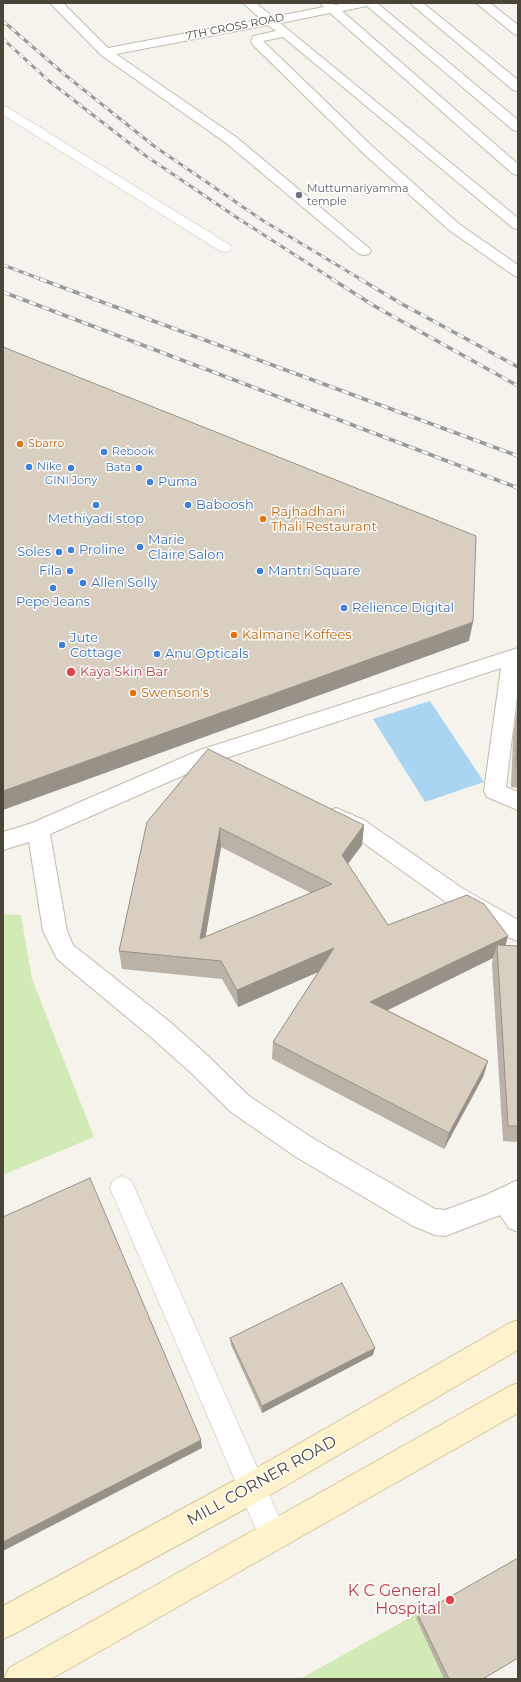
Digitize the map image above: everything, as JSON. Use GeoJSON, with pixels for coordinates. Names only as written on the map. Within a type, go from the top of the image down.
{"type":"FeatureCollection","features":[{"type":"Feature","properties":{"kind":"main road","name":"MILL CORNER ROAD"},"geometry":{"type":"LineString","coordinates":[[3,1623],[252,1488],[518,1334]]}},
{"type":"Feature","properties":{"kind":"main road"},"geometry":{"type":"LineString","coordinates":[[34,1675],[272,1536],[518,1397]]}},
{"type":"Feature","properties":{"kind":"street"},"geometry":{"type":"LineString","coordinates":[[56,3],[105,52],[231,140],[364,251]]}},
{"type":"Feature","properties":{"kind":"street"},"geometry":{"type":"LineString","coordinates":[[248,3],[518,225]]}},
{"type":"Feature","properties":{"kind":"street","name":"7TH CROSS ROAD"},"geometry":{"type":"LineString","coordinates":[[105,52],[271,21],[329,6],[365,3]]}},
{"type":"Feature","properties":{"kind":"street"},"geometry":{"type":"LineString","coordinates":[[370,3],[518,127]]}},
{"type":"Feature","properties":{"kind":"street"},"geometry":{"type":"LineString","coordinates":[[416,3],[518,87]]}},
{"type":"Feature","properties":{"kind":"street"},"geometry":{"type":"LineString","coordinates":[[482,3],[518,31]]}},
{"type":"Feature","properties":{"kind":"street"},"geometry":{"type":"LineString","coordinates":[[329,6],[518,171]]}},
{"type":"Feature","properties":{"kind":"street"},"geometry":{"type":"LineString","coordinates":[[286,34],[257,39],[257,42],[369,151],[454,227],[518,272]]}},
{"type":"Feature","properties":{"kind":"street"},"geometry":{"type":"LineString","coordinates":[[504,214],[518,210]]}},
{"type":"Feature","properties":{"kind":"street"},"geometry":{"type":"LineString","coordinates":[[3,842],[38,830],[207,756],[515,656],[495,791],[518,801]]}},
{"type":"Feature","properties":{"kind":"street"},"geometry":{"type":"LineString","coordinates":[[207,756],[235,769]]}},
{"type":"Feature","properties":{"kind":"street"},"geometry":{"type":"LineString","coordinates":[[320,809],[356,826],[454,895],[518,931]]}},
{"type":"Feature","properties":{"kind":"street"},"geometry":{"type":"LineString","coordinates":[[38,830],[55,931],[65,952],[161,1030],[198,1063],[240,1104],[305,1148],[422,1217],[435,1222],[446,1222],[492,1206],[514,1204]]}},
{"type":"Feature","properties":{"kind":"lane"},"geometry":{"type":"LineString","coordinates":[[3,110],[225,248]]}},
{"type":"Feature","properties":{"kind":"lane"},"geometry":{"type":"LineString","coordinates":[[122,1188],[272,1536]]}},
{"type":"Feature","properties":{"kind":"green space"},"geometry":{"type":"Polygon","coordinates":[[[3,914],[21,915],[32,979],[94,1137],[3,1175],[3,914]]]}},
{"type":"Feature","properties":{"kind":"green space"},"geometry":{"type":"Polygon","coordinates":[[[422,1611],[454,1679],[300,1679],[422,1611]]]}},
{"type":"Feature","properties":{"kind":"water"},"geometry":{"type":"Polygon","coordinates":[[[430,701],[484,782],[425,802],[373,719],[430,701]]]}},
{"type":"Feature","properties":{"kind":"building","name":"Mantri Square"},"geometry":{"type":"Polygon","coordinates":[[[3,347],[476,536],[473,622],[3,791],[3,347]]]}},
{"type":"Feature","properties":{"kind":"building"},"geometry":{"type":"Polygon","coordinates":[[[518,722],[518,767],[516,767],[518,722]]]}},
{"type":"Feature","properties":{"kind":"building"},"geometry":{"type":"Polygon","coordinates":[[[208,749],[364,825],[342,855],[388,925],[467,895],[484,904],[508,936],[370,1002],[488,1061],[449,1133],[273,1042],[334,948],[237,990],[221,961],[119,951],[147,822],[208,749]],[[220,828],[200,939],[332,884],[220,828]]]}},
{"type":"Feature","properties":{"kind":"building"},"geometry":{"type":"Polygon","coordinates":[[[497,945],[518,946],[518,1126],[508,1126],[497,945]]]}},
{"type":"Feature","properties":{"kind":"building"},"geometry":{"type":"Polygon","coordinates":[[[90,1178],[201,1440],[3,1542],[3,1217],[90,1178]]]}},
{"type":"Feature","properties":{"kind":"building"},"geometry":{"type":"Polygon","coordinates":[[[342,1283],[375,1348],[262,1406],[230,1338],[342,1283]]]}},
{"type":"Feature","properties":{"kind":"building"},"geometry":{"type":"Polygon","coordinates":[[[518,1558],[518,1658],[483,1679],[449,1679],[418,1615],[518,1558]]]}},
{"type":"Feature","properties":{"kind":"railway"},"geometry":{"type":"LineString","coordinates":[[3,21],[64,74],[154,146],[262,220],[362,280]]}},
{"type":"Feature","properties":{"kind":"railway"},"geometry":{"type":"LineString","coordinates":[[3,39],[49,81],[146,156],[239,219],[334,280]]}},
{"type":"Feature","properties":{"kind":"railway"},"geometry":{"type":"LineString","coordinates":[[3,265],[43,280]]}},
{"type":"Feature","properties":{"kind":"railway"},"geometry":{"type":"LineString","coordinates":[[40,279],[518,456]]}},
{"type":"Feature","properties":{"kind":"railway"},"geometry":{"type":"LineString","coordinates":[[332,279],[376,307],[518,386]]}},
{"type":"Feature","properties":{"kind":"railway"},"geometry":{"type":"LineString","coordinates":[[360,279],[402,304],[518,367]]}},
{"type":"Feature","properties":{"kind":"railway"},"geometry":{"type":"LineString","coordinates":[[3,292],[518,488]]}},
{"type":"Feature","properties":{"kind":"place","name":"Muttumariyamma temple"},"geometry":{"type":"Point","coordinates":[299,195]}},
{"type":"Feature","properties":{"kind":"place","name":"Sbarro"},"geometry":{"type":"Point","coordinates":[20,444]}},
{"type":"Feature","properties":{"kind":"place","name":"Rebook"},"geometry":{"type":"Point","coordinates":[104,452]}},
{"type":"Feature","properties":{"kind":"place","name":"Nike"},"geometry":{"type":"Point","coordinates":[29,467]}},
{"type":"Feature","properties":{"kind":"place","name":"GINI Jony"},"geometry":{"type":"Point","coordinates":[71,468]}},
{"type":"Feature","properties":{"kind":"place","name":"Bata"},"geometry":{"type":"Point","coordinates":[139,468]}},
{"type":"Feature","properties":{"kind":"place","name":"Puma"},"geometry":{"type":"Point","coordinates":[150,482]}},
{"type":"Feature","properties":{"kind":"place","name":"Methiyadi stop"},"geometry":{"type":"Point","coordinates":[96,505]}},
{"type":"Feature","properties":{"kind":"place","name":"Baboosh"},"geometry":{"type":"Point","coordinates":[188,505]}},
{"type":"Feature","properties":{"kind":"place","name":"Rajhadhani Thali Restaurant"},"geometry":{"type":"Point","coordinates":[263,519]}},
{"type":"Feature","properties":{"kind":"place","name":"Marie Claire Salon"},"geometry":{"type":"Point","coordinates":[140,547]}},
{"type":"Feature","properties":{"kind":"place","name":"Proline"},"geometry":{"type":"Point","coordinates":[71,550]}},
{"type":"Feature","properties":{"kind":"place","name":"Soles"},"geometry":{"type":"Point","coordinates":[59,552]}},
{"type":"Feature","properties":{"kind":"place","name":"Fila"},"geometry":{"type":"Point","coordinates":[70,571]}},
{"type":"Feature","properties":{"kind":"place","name":"Mantri Square"},"geometry":{"type":"Point","coordinates":[260,571]}},
{"type":"Feature","properties":{"kind":"place","name":"Allen Solly"},"geometry":{"type":"Point","coordinates":[83,583]}},
{"type":"Feature","properties":{"kind":"place","name":"Pepe Jeans"},"geometry":{"type":"Point","coordinates":[53,588]}},
{"type":"Feature","properties":{"kind":"place","name":"Relience Digital"},"geometry":{"type":"Point","coordinates":[344,608]}},
{"type":"Feature","properties":{"kind":"place","name":"Kalmane Koffees"},"geometry":{"type":"Point","coordinates":[234,635]}},
{"type":"Feature","properties":{"kind":"place","name":"Jute Cottage"},"geometry":{"type":"Point","coordinates":[62,645]}},
{"type":"Feature","properties":{"kind":"place","name":"Anu Opticals"},"geometry":{"type":"Point","coordinates":[157,654]}},
{"type":"Feature","properties":{"kind":"place","name":"Kaya Skin Bar"},"geometry":{"type":"Point","coordinates":[71,672]}},
{"type":"Feature","properties":{"kind":"place","name":"Swenson's"},"geometry":{"type":"Point","coordinates":[133,693]}},
{"type":"Feature","properties":{"kind":"place","name":"K C General Hospital"},"geometry":{"type":"Point","coordinates":[450,1600]}}]}
